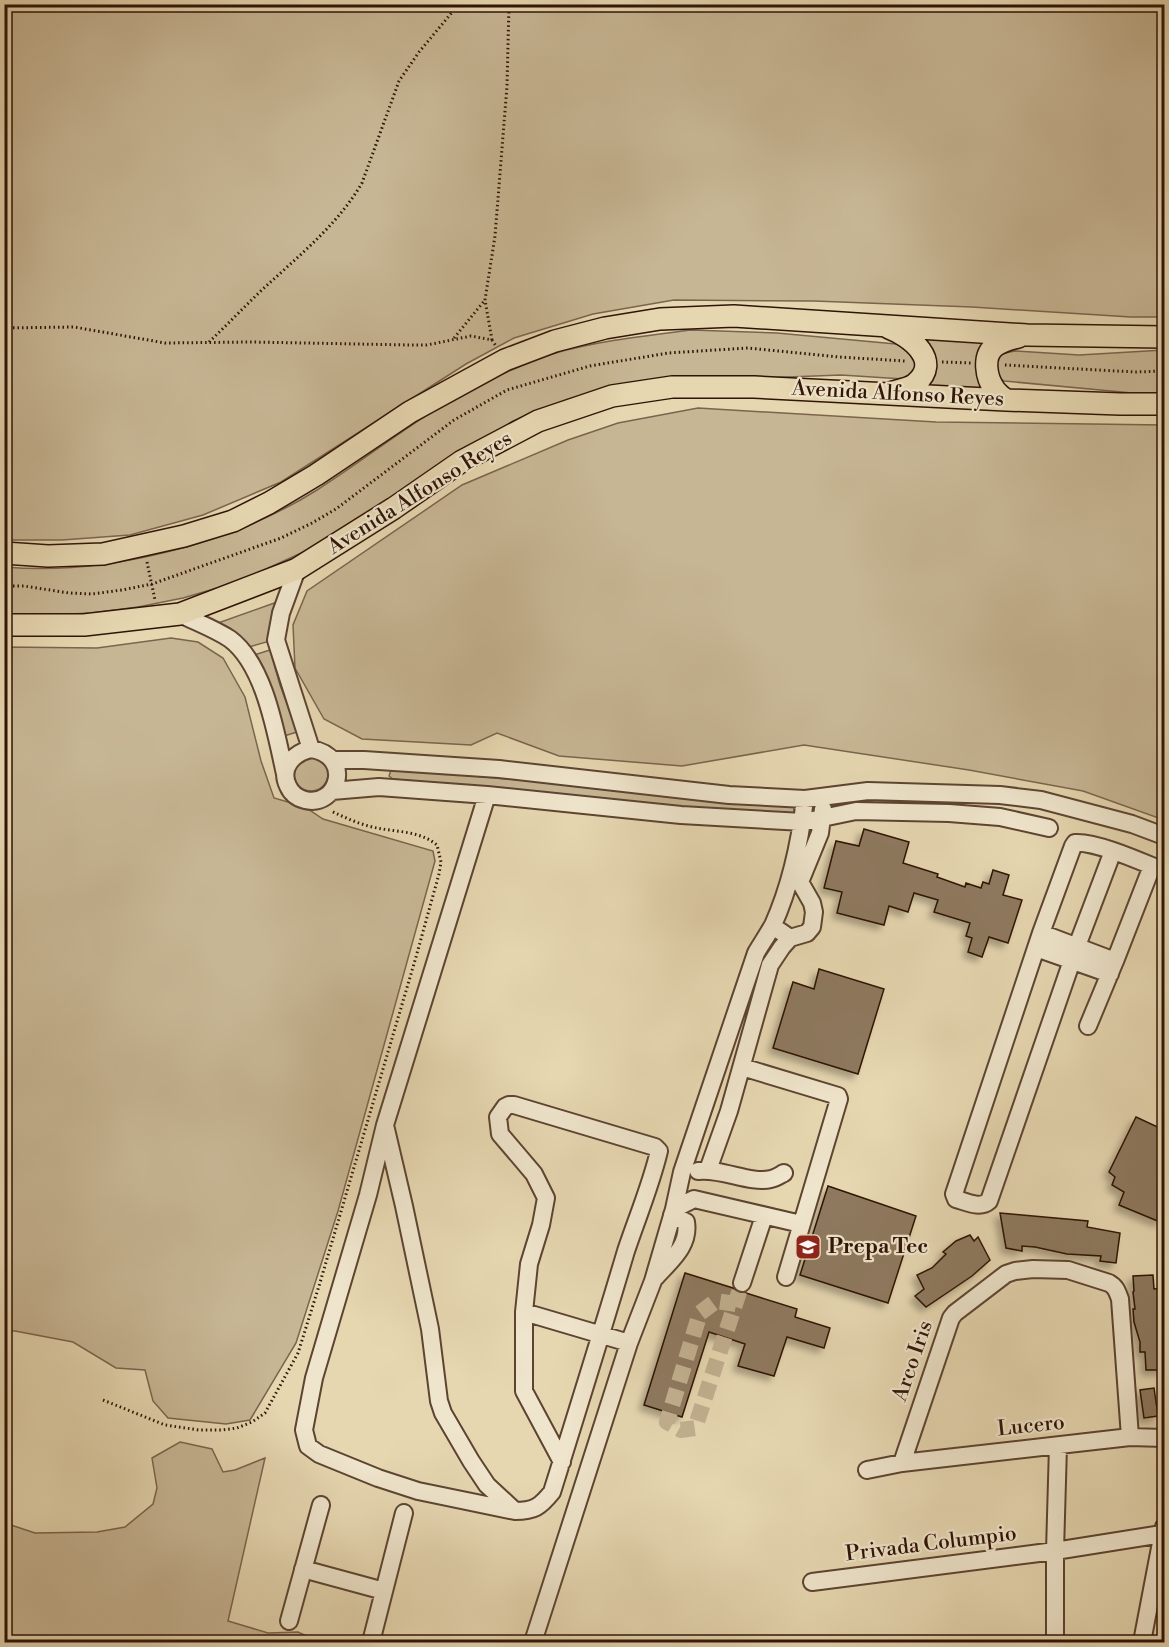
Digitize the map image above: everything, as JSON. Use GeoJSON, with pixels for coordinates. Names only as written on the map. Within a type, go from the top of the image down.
{"type":"FeatureCollection","features":[{"type":"Feature","properties":{"kind":"main road"},"geometry":{"type":"LineString","coordinates":[[4,553],[48,556],[103,554],[184,536],[233,521],[316,475],[410,412],[505,360],[555,341],[605,328],[660,319],[734,316],[1027,335],[1164,337]]}},
{"type":"Feature","properties":{"kind":"main road"},"geometry":{"type":"LineString","coordinates":[[882,326],[912,340],[922,353],[925,362],[924,371],[914,385],[884,394]]}},
{"type":"Feature","properties":{"kind":"main road"},"geometry":{"type":"LineString","coordinates":[[1006,400],[996,391],[987,374],[988,356],[993,347],[1002,342],[1027,335]]}},
{"type":"Feature","properties":{"kind":"main road","name":"Avenida Alfonso Reyes"},"geometry":{"type":"LineString","coordinates":[[4,625],[84,625],[180,614],[297,570],[462,461],[538,421],[612,396],[672,387],[754,387],[1006,400],[1164,404]]}},
{"type":"Feature","properties":{"kind":"street"},"geometry":{"type":"LineString","coordinates":[[297,570],[281,613],[276,640],[311,749]]}},
{"type":"Feature","properties":{"kind":"street"},"geometry":{"type":"LineString","coordinates":[[180,614],[231,640],[244,654],[265,693],[287,784],[291,792],[307,801],[325,797],[332,791],[336,782],[337,772],[333,759]]}},
{"type":"Feature","properties":{"kind":"street"},"geometry":{"type":"LineString","coordinates":[[285,774],[292,757],[301,751],[311,749],[320,751],[333,759],[499,769],[729,795],[814,798],[868,791],[1000,795],[1041,800],[1132,824],[1164,836]]}},
{"type":"Feature","properties":{"kind":"street"},"geometry":{"type":"LineString","coordinates":[[332,791],[379,787],[486,795],[681,815],[802,822],[856,811],[949,813],[1000,817],[1049,828]]}},
{"type":"Feature","properties":{"kind":"street"},"geometry":{"type":"LineString","coordinates":[[486,795],[385,1125],[368,1195],[314,1378],[303,1430],[308,1446],[319,1454],[378,1478],[418,1491],[515,1511],[529,1511],[543,1504],[552,1492],[562,1462],[602,1335],[659,1151],[655,1147],[509,1105],[498,1117],[500,1134],[534,1174],[546,1198],[541,1225],[529,1264],[524,1312],[524,1390],[562,1462]]}},
{"type":"Feature","properties":{"kind":"street"},"geometry":{"type":"LineString","coordinates":[[1000,795],[1000,817]]}},
{"type":"Feature","properties":{"kind":"street"},"geometry":{"type":"LineString","coordinates":[[533,1642],[629,1343],[653,1281],[682,1176],[756,953],[820,833],[822,818],[814,798]]}},
{"type":"Feature","properties":{"kind":"street"},"geometry":{"type":"LineString","coordinates":[[708,1170],[729,1111],[771,965],[790,938],[807,933],[814,924],[812,903],[796,879],[802,822],[814,798]]}},
{"type":"Feature","properties":{"kind":"street"},"geometry":{"type":"LineString","coordinates":[[1088,1026],[1158,869],[1113,851],[1086,843],[1075,843],[1039,941],[954,1194],[956,1199],[980,1205],[989,1201],[1074,954],[1113,851]]}},
{"type":"Feature","properties":{"kind":"street"},"geometry":{"type":"LineString","coordinates":[[772,926],[790,938]]}},
{"type":"Feature","properties":{"kind":"street"},"geometry":{"type":"LineString","coordinates":[[1039,941],[1112,968]]}},
{"type":"Feature","properties":{"kind":"street"},"geometry":{"type":"LineString","coordinates":[[742,1067],[839,1098],[786,1277]]}},
{"type":"Feature","properties":{"kind":"street"},"geometry":{"type":"LineString","coordinates":[[385,1125],[430,1329],[439,1401],[443,1413],[487,1485],[515,1511]]}},
{"type":"Feature","properties":{"kind":"street"},"geometry":{"type":"LineString","coordinates":[[682,1176],[708,1170],[759,1180],[772,1179],[784,1173]]}},
{"type":"Feature","properties":{"kind":"street"},"geometry":{"type":"LineString","coordinates":[[682,1176],[694,1199]]}},
{"type":"Feature","properties":{"kind":"street"},"geometry":{"type":"LineString","coordinates":[[673,1212],[694,1199],[801,1224]]}},
{"type":"Feature","properties":{"kind":"street"},"geometry":{"type":"LineString","coordinates":[[742,1283],[764,1216]]}},
{"type":"Feature","properties":{"kind":"street","name":"Arco Iris"},"geometry":{"type":"LineString","coordinates":[[902,1463],[951,1318],[1006,1274],[1034,1269],[1068,1270],[1109,1283],[1117,1290],[1120,1299],[1130,1437]]}},
{"type":"Feature","properties":{"kind":"street"},"geometry":{"type":"LineString","coordinates":[[524,1312],[629,1343]]}},
{"type":"Feature","properties":{"kind":"street","name":"Lucero"},"geometry":{"type":"LineString","coordinates":[[867,1470],[902,1463],[1130,1437],[1164,1438]]}},
{"type":"Feature","properties":{"kind":"street"},"geometry":{"type":"LineString","coordinates":[[1055,1642],[1058,1446]]}},
{"type":"Feature","properties":{"kind":"street"},"geometry":{"type":"LineString","coordinates":[[289,1621],[321,1505]]}},
{"type":"Feature","properties":{"kind":"street"},"geometry":{"type":"LineString","coordinates":[[371,1642],[404,1513]]}},
{"type":"Feature","properties":{"kind":"street"},"geometry":{"type":"LineString","coordinates":[[1142,1642],[1163,1530]]}},
{"type":"Feature","properties":{"kind":"street","name":"Privada Columpio"},"geometry":{"type":"LineString","coordinates":[[812,1582],[1055,1551],[1163,1530]]}},
{"type":"Feature","properties":{"kind":"street"},"geometry":{"type":"LineString","coordinates":[[303,1569],[384,1591]]}},
{"type":"Feature","properties":{"kind":"path"},"geometry":{"type":"LineString","coordinates":[[208,343],[308,248],[353,198],[362,183],[399,81],[419,52],[459,4]]}},
{"type":"Feature","properties":{"kind":"path"},"geometry":{"type":"LineString","coordinates":[[505,360],[492,340],[485,300],[495,236],[507,86],[509,4]]}},
{"type":"Feature","properties":{"kind":"path"},"geometry":{"type":"LineString","coordinates":[[453,339],[485,300]]}},
{"type":"Feature","properties":{"kind":"path"},"geometry":{"type":"LineString","coordinates":[[4,328],[74,327],[165,343],[426,345],[471,336],[492,340]]}},
{"type":"Feature","properties":{"kind":"path"},"geometry":{"type":"LineString","coordinates":[[4,586],[24,586],[92,594],[122,590],[152,584],[270,542],[336,509],[454,420],[507,390],[590,366],[668,353],[748,348],[925,362],[1135,372],[1164,371]]}},
{"type":"Feature","properties":{"kind":"path"},"geometry":{"type":"LineString","coordinates":[[144,545],[158,616]]}},
{"type":"Feature","properties":{"kind":"path"},"geometry":{"type":"LineString","coordinates":[[103,1400],[165,1425],[199,1430],[237,1428],[265,1413],[298,1353],[374,1104],[441,862],[436,845],[422,836],[375,828],[352,821],[307,801]]}},
{"type":"Feature","properties":{"kind":"shaded area"},"geometry":{"type":"Polygon","coordinates":[[[4,5],[1164,5],[1164,317],[814,301],[674,300],[593,314],[514,338],[466,364],[281,482],[203,515],[130,535],[62,540],[5,540],[4,5]]]}},
{"type":"Feature","properties":{"kind":"shaded area"},"geometry":{"type":"Polygon","coordinates":[[[691,330],[777,333],[896,344],[906,346],[917,365],[911,377],[903,379],[841,375],[759,378],[627,386],[569,399],[513,421],[312,548],[238,582],[183,598],[138,607],[92,613],[5,614],[5,567],[84,566],[125,561],[207,540],[246,526],[317,490],[425,416],[493,378],[537,359],[569,349],[621,339],[691,330]]]}},
{"type":"Feature","properties":{"kind":"shaded area"},"geometry":{"type":"Polygon","coordinates":[[[926,339],[992,342],[990,390],[927,386],[931,349],[926,339]]]}},
{"type":"Feature","properties":{"kind":"shaded area"},"geometry":{"type":"Polygon","coordinates":[[[1164,350],[1164,396],[1004,381],[997,377],[994,364],[1000,354],[1015,351],[1079,355],[1164,350]]]}},
{"type":"Feature","properties":{"kind":"shaded area"},"geometry":{"type":"Polygon","coordinates":[[[698,408],[936,422],[1164,425],[1164,820],[1083,791],[969,770],[804,745],[682,766],[559,756],[497,733],[471,745],[362,739],[324,719],[295,668],[293,625],[307,591],[462,485],[568,440],[618,423],[698,408]]]}},
{"type":"Feature","properties":{"kind":"shaded area"},"geometry":{"type":"Polygon","coordinates":[[[280,601],[270,641],[249,647],[218,623],[280,601]]]}},
{"type":"Feature","properties":{"kind":"shaded area"},"geometry":{"type":"Polygon","coordinates":[[[171,638],[198,642],[223,658],[245,697],[261,761],[274,798],[305,807],[323,819],[433,851],[435,861],[338,1211],[296,1343],[250,1420],[226,1424],[168,1418],[153,1401],[145,1370],[116,1368],[73,1342],[5,1331],[4,647],[97,648],[171,638]]]}},
{"type":"Feature","properties":{"kind":"shaded area"},"geometry":{"type":"Polygon","coordinates":[[[270,650],[297,732],[284,736],[254,655],[270,650]]]}},
{"type":"Feature","properties":{"kind":"shaded area"},"geometry":{"type":"Polygon","coordinates":[[[311,757],[323,762],[328,774],[323,786],[311,791],[299,786],[294,774],[299,762],[311,757]]]}},
{"type":"Feature","properties":{"kind":"shaded area"},"geometry":{"type":"Polygon","coordinates":[[[391,770],[794,804],[794,814],[759,814],[393,779],[389,776],[391,770]]]}},
{"type":"Feature","properties":{"kind":"shaded area"},"geometry":{"type":"Polygon","coordinates":[[[180,1442],[212,1449],[223,1472],[235,1470],[265,1458],[228,1621],[268,1633],[298,1632],[313,1639],[312,1642],[5,1642],[5,1523],[35,1533],[97,1532],[125,1527],[153,1504],[157,1488],[152,1458],[180,1442]]]}},
{"type":"Feature","properties":{"kind":"building"},"geometry":{"type":"Polygon","coordinates":[[[864,829],[909,842],[903,863],[938,874],[937,877],[965,887],[966,883],[981,888],[983,882],[989,884],[993,870],[1009,875],[1003,895],[1022,900],[1008,943],[989,937],[982,957],[968,952],[972,938],[966,936],[970,923],[934,912],[938,900],[914,893],[908,912],[889,906],[884,925],[837,913],[842,892],[824,888],[836,841],[859,846],[864,829]]]}},
{"type":"Feature","properties":{"kind":"building"},"geometry":{"type":"Polygon","coordinates":[[[819,969],[884,989],[858,1074],[773,1048],[793,982],[814,989],[819,969]]]}},
{"type":"Feature","properties":{"kind":"building"},"geometry":{"type":"Polygon","coordinates":[[[1136,1117],[1164,1130],[1164,1214],[1160,1222],[1119,1205],[1124,1192],[1112,1185],[1115,1177],[1109,1172],[1136,1117]]]}},
{"type":"Feature","properties":{"kind":"building"},"geometry":{"type":"Polygon","coordinates":[[[828,1186],[916,1216],[888,1303],[800,1275],[828,1186]]]}},
{"type":"Feature","properties":{"kind":"building"},"geometry":{"type":"Polygon","coordinates":[[[1000,1213],[1088,1221],[1087,1227],[1120,1233],[1116,1263],[1100,1261],[1101,1256],[1067,1254],[1035,1247],[1022,1246],[1022,1251],[1006,1248],[1000,1213]]]}},
{"type":"Feature","properties":{"kind":"building"},"geometry":{"type":"Polygon","coordinates":[[[970,1235],[974,1241],[978,1237],[990,1260],[972,1276],[926,1307],[915,1296],[924,1289],[917,1275],[932,1268],[946,1254],[943,1252],[956,1241],[970,1235]]]}},
{"type":"Feature","properties":{"kind":"building"},"geometry":{"type":"Polygon","coordinates":[[[685,1273],[733,1288],[739,1293],[746,1293],[797,1309],[795,1317],[830,1328],[824,1348],[787,1337],[774,1376],[738,1366],[745,1344],[709,1332],[682,1417],[644,1405],[685,1273]]]}},
{"type":"Feature","properties":{"kind":"building"},"geometry":{"type":"Polygon","coordinates":[[[1153,1275],[1154,1289],[1164,1288],[1164,1320],[1160,1321],[1160,1333],[1164,1350],[1164,1370],[1146,1370],[1145,1352],[1140,1352],[1140,1342],[1134,1322],[1133,1276],[1153,1275]]]}},
{"type":"Feature","properties":{"kind":"building"},"geometry":{"type":"Polygon","coordinates":[[[1154,1388],[1158,1416],[1144,1418],[1140,1390],[1154,1388]]]}},
{"type":"Feature","properties":{"kind":"tunnel"},"geometry":{"type":"LineString","coordinates":[[736,1304],[716,1301],[700,1313],[667,1422],[681,1430],[695,1428],[742,1283]]}},
{"type":"Feature","properties":{"kind":"place","name":"Prepa Tec"},"geometry":{"type":"Point","coordinates":[808,1247]}}]}
